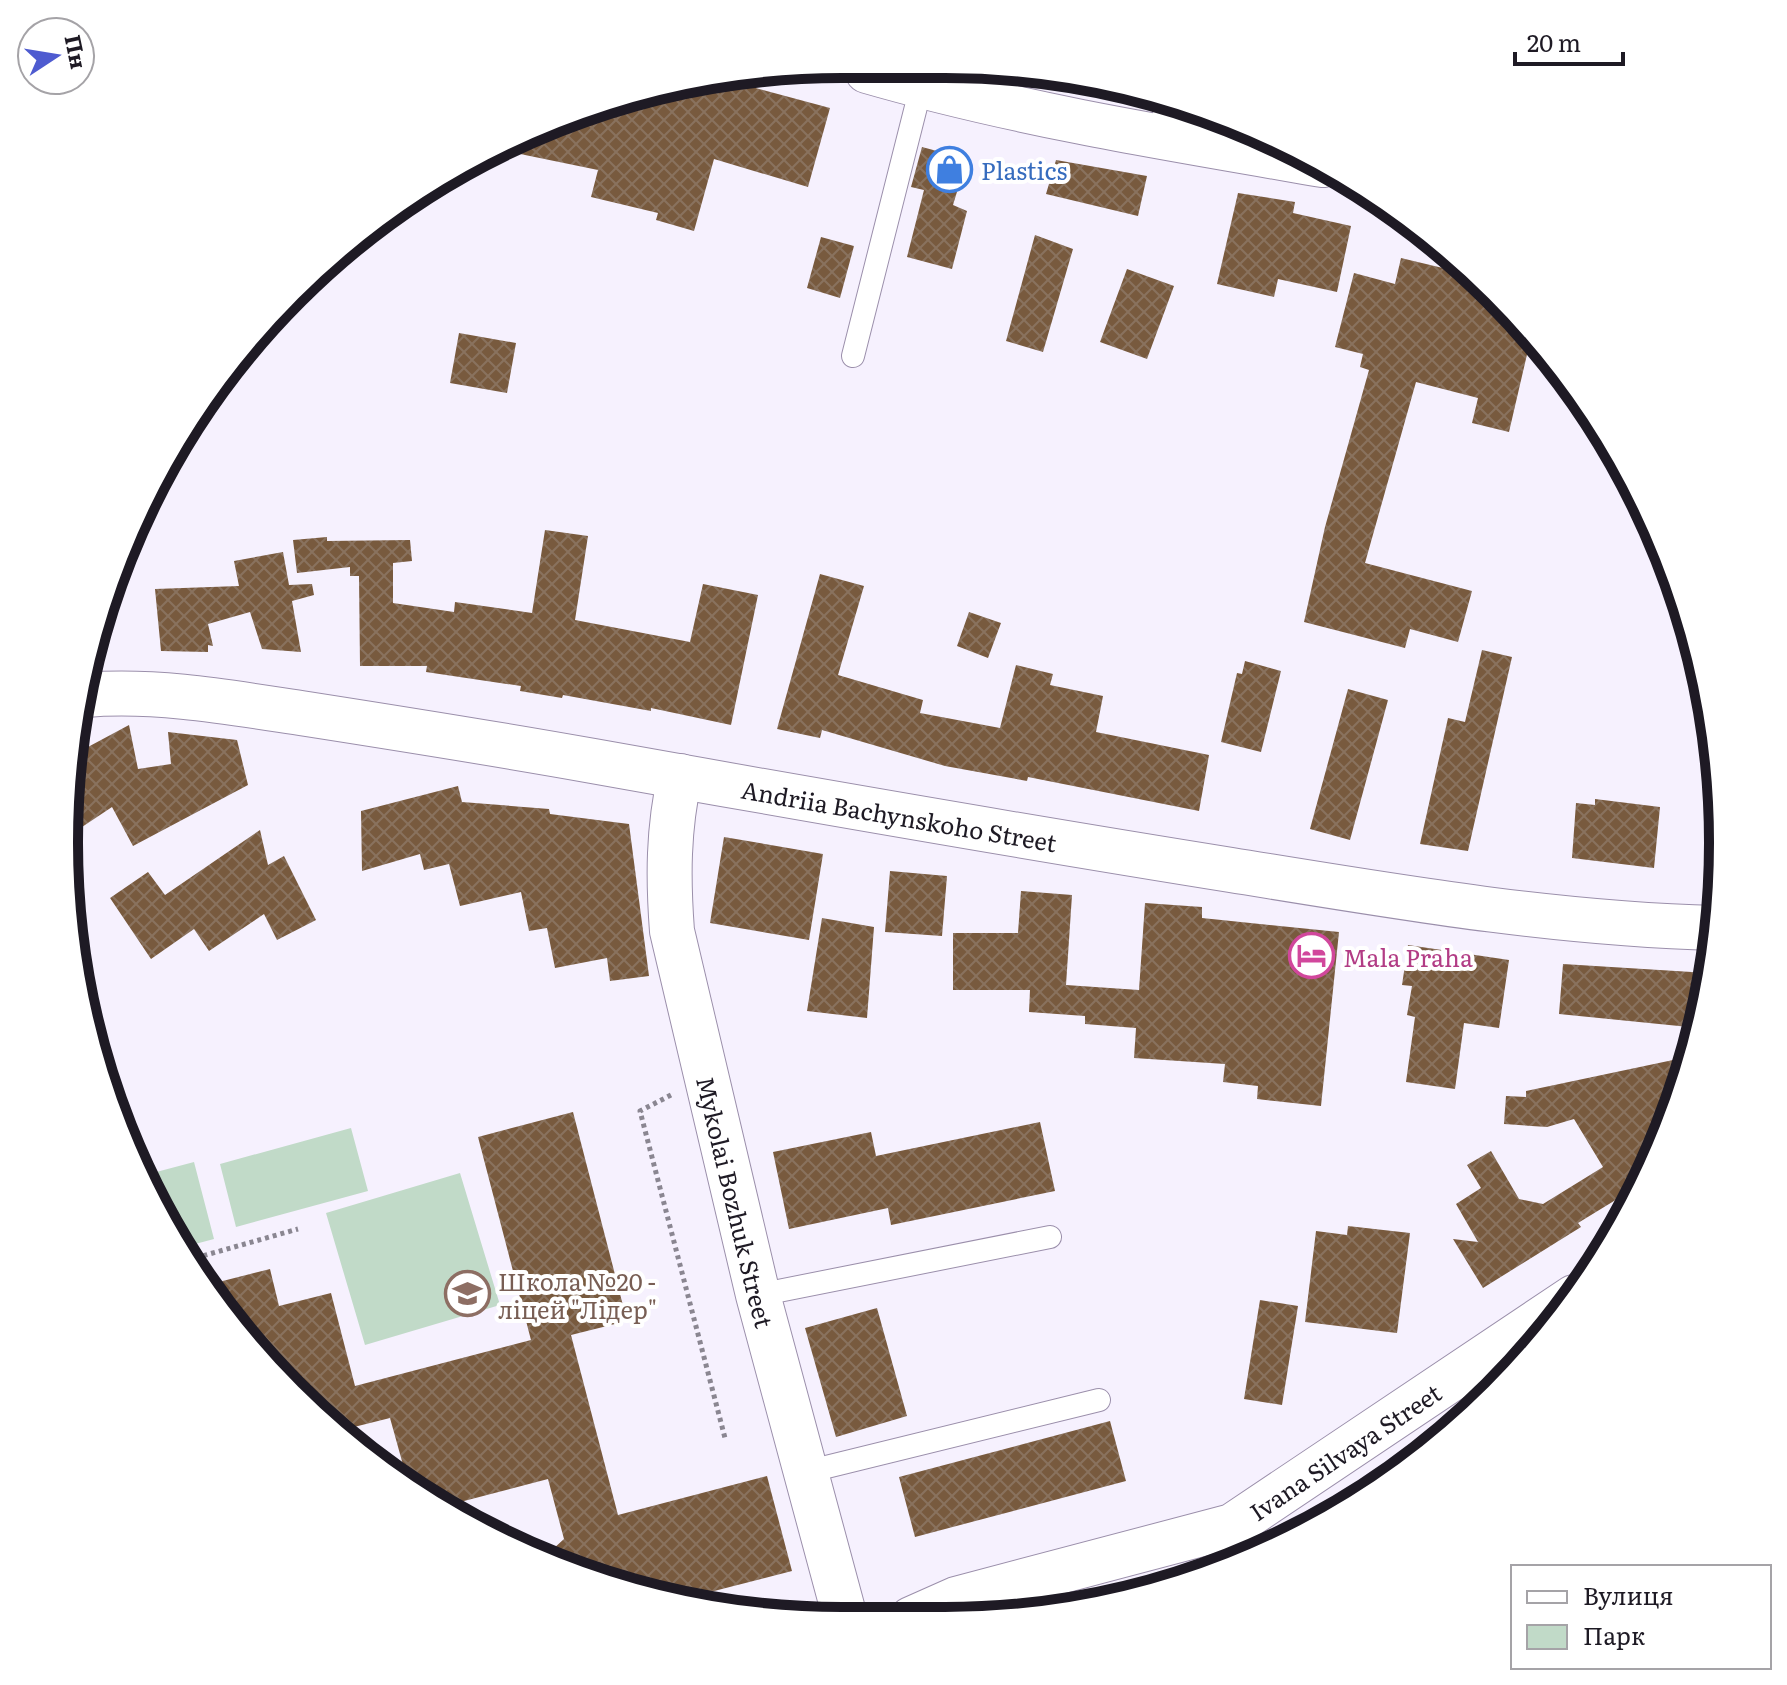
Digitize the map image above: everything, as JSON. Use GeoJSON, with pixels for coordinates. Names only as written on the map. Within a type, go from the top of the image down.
{"type":"FeatureCollection","features":[{"type":"Feature","properties":{"kind":"street"},"geometry":{"type":"LineString","coordinates":[[891,78],[921,87],[1164,118],[1259,146]]}},
{"type":"Feature","properties":{"kind":"street","name":"Andriia Bachynskoho Street"},"geometry":{"type":"LineString","coordinates":[[93,695],[148,694],[231,703],[480,741],[973,828],[1410,899],[1576,920],[1704,927]]}},
{"type":"Feature","properties":{"kind":"street","name":"Mykolai Bozhuk Street"},"geometry":{"type":"LineString","coordinates":[[680,776],[671,819],[668,874],[672,931],[758,1295],[842,1607]]}},
{"type":"Feature","properties":{"kind":"street","name":"Ivana Silvaya Street"},"geometry":{"type":"LineString","coordinates":[[938,1607],[956,1599],[1236,1543],[1539,1322]]}},
{"type":"Feature","properties":{"kind":"lane"},"geometry":{"type":"LineString","coordinates":[[853,356],[921,87]]}},
{"type":"Feature","properties":{"kind":"lane"},"geometry":{"type":"LineString","coordinates":[[758,1295],[1050,1237]]}},
{"type":"Feature","properties":{"kind":"lane"},"geometry":{"type":"LineString","coordinates":[[806,1472],[1099,1400]]}},
{"type":"Feature","properties":{"kind":"path"},"geometry":{"type":"LineString","coordinates":[[705,1080],[640,1111],[725,1438]]}},
{"type":"Feature","properties":{"kind":"path"},"geometry":{"type":"LineString","coordinates":[[200,1257],[298,1229]]}},
{"type":"Feature","properties":{"kind":"green space"},"geometry":{"type":"Polygon","coordinates":[[[351,1128],[368,1191],[236,1227],[220,1164],[351,1128]]]}},
{"type":"Feature","properties":{"kind":"green space"},"geometry":{"type":"Polygon","coordinates":[[[194,1162],[214,1239],[193,1245],[153,1173],[194,1162]]]}},
{"type":"Feature","properties":{"kind":"green space"},"geometry":{"type":"Polygon","coordinates":[[[460,1173],[500,1305],[365,1345],[326,1213],[460,1173]]]}},
{"type":"Feature","properties":{"kind":"building"},"geometry":{"type":"Polygon","coordinates":[[[743,85],[830,108],[808,187],[714,159],[694,231],[656,220],[658,213],[591,197],[598,170],[514,153],[550,136],[645,104],[743,85]]]}},
{"type":"Feature","properties":{"kind":"building"},"geometry":{"type":"Polygon","coordinates":[[[922,147],[967,159],[953,205],[967,211],[952,269],[907,257],[924,190],[911,187],[922,147]]]}},
{"type":"Feature","properties":{"kind":"building"},"geometry":{"type":"Polygon","coordinates":[[[1056,160],[1147,176],[1138,216],[1046,194],[1056,160]]]}},
{"type":"Feature","properties":{"kind":"building"},"geometry":{"type":"Polygon","coordinates":[[[1238,193],[1295,202],[1293,213],[1351,226],[1337,292],[1278,279],[1274,297],[1217,284],[1238,193]]]}},
{"type":"Feature","properties":{"kind":"building"},"geometry":{"type":"Polygon","coordinates":[[[1035,235],[1073,249],[1043,352],[1006,341],[1035,235]]]}},
{"type":"Feature","properties":{"kind":"building"},"geometry":{"type":"Polygon","coordinates":[[[821,237],[854,246],[840,298],[807,288],[821,237]]]}},
{"type":"Feature","properties":{"kind":"building"},"geometry":{"type":"Polygon","coordinates":[[[1401,258],[1451,270],[1528,349],[1509,432],[1472,423],[1478,398],[1416,382],[1365,563],[1472,591],[1458,642],[1410,629],[1405,648],[1304,622],[1325,527],[1369,370],[1360,367],[1363,354],[1335,347],[1354,273],[1395,284],[1401,258]]]}},
{"type":"Feature","properties":{"kind":"building"},"geometry":{"type":"Polygon","coordinates":[[[1127,269],[1174,286],[1147,359],[1100,342],[1127,269]]]}},
{"type":"Feature","properties":{"kind":"building"},"geometry":{"type":"Polygon","coordinates":[[[459,333],[516,343],[507,393],[450,383],[459,333]]]}},
{"type":"Feature","properties":{"kind":"building"},"geometry":{"type":"Polygon","coordinates":[[[545,530],[588,536],[575,620],[690,642],[703,584],[758,595],[731,725],[651,708],[651,711],[563,695],[562,698],[520,691],[521,686],[426,672],[427,666],[360,666],[359,576],[350,576],[350,567],[297,573],[293,540],[327,537],[327,541],[410,540],[412,561],[393,563],[393,603],[454,612],[455,602],[532,613],[545,530]]]}},
{"type":"Feature","properties":{"kind":"building"},"geometry":{"type":"Polygon","coordinates":[[[283,552],[289,585],[312,584],[314,595],[292,601],[301,652],[262,649],[250,612],[208,624],[213,646],[208,645],[208,652],[161,651],[155,589],[239,586],[234,561],[283,552]]]}},
{"type":"Feature","properties":{"kind":"building"},"geometry":{"type":"Polygon","coordinates":[[[820,574],[864,586],[838,675],[923,700],[920,713],[1000,728],[1016,665],[1053,674],[1050,685],[1103,696],[1096,732],[1209,755],[1199,811],[1028,777],[1027,781],[945,766],[822,730],[820,738],[777,729],[820,574]]]}},
{"type":"Feature","properties":{"kind":"building"},"geometry":{"type":"Polygon","coordinates":[[[969,612],[1001,623],[988,658],[957,646],[969,612]]]}},
{"type":"Feature","properties":{"kind":"building"},"geometry":{"type":"Polygon","coordinates":[[[1482,650],[1512,657],[1468,851],[1420,844],[1448,718],[1465,722],[1482,650]]]}},
{"type":"Feature","properties":{"kind":"building"},"geometry":{"type":"Polygon","coordinates":[[[1245,661],[1281,671],[1261,752],[1221,742],[1237,673],[1242,674],[1245,661]]]}},
{"type":"Feature","properties":{"kind":"building"},"geometry":{"type":"Polygon","coordinates":[[[1348,689],[1388,700],[1350,840],[1310,829],[1348,689]]]}},
{"type":"Feature","properties":{"kind":"building"},"geometry":{"type":"Polygon","coordinates":[[[129,725],[138,769],[171,764],[168,732],[237,740],[248,785],[133,846],[112,807],[79,829],[84,749],[129,725]]]}},
{"type":"Feature","properties":{"kind":"building"},"geometry":{"type":"Polygon","coordinates":[[[458,786],[462,802],[549,809],[550,814],[629,824],[649,976],[610,981],[607,958],[555,968],[547,928],[529,931],[521,892],[460,906],[449,864],[424,870],[420,854],[362,871],[361,811],[458,786]]]}},
{"type":"Feature","properties":{"kind":"building"},"geometry":{"type":"Polygon","coordinates":[[[1595,799],[1660,807],[1654,868],[1572,858],[1576,803],[1595,805],[1595,799]]]}},
{"type":"Feature","properties":{"kind":"building"},"geometry":{"type":"Polygon","coordinates":[[[260,830],[268,865],[284,856],[316,920],[277,940],[264,914],[209,951],[194,929],[151,959],[110,898],[148,872],[165,895],[260,830]]]}},
{"type":"Feature","properties":{"kind":"building"},"geometry":{"type":"Polygon","coordinates":[[[724,837],[823,854],[809,940],[710,923],[724,837]]]}},
{"type":"Feature","properties":{"kind":"building"},"geometry":{"type":"Polygon","coordinates":[[[890,871],[947,876],[942,936],[885,932],[890,871]]]}},
{"type":"Feature","properties":{"kind":"building"},"geometry":{"type":"Polygon","coordinates":[[[1021,891],[1072,895],[1066,985],[1139,990],[1145,903],[1202,907],[1202,918],[1339,932],[1321,1106],[1257,1099],[1258,1086],[1223,1082],[1225,1064],[1134,1058],[1136,1028],[1085,1024],[1085,1016],[1029,1012],[1030,990],[953,990],[953,933],[1018,933],[1021,891]]]}},
{"type":"Feature","properties":{"kind":"building"},"geometry":{"type":"Polygon","coordinates":[[[822,918],[874,927],[867,1018],[807,1011],[822,918]]]}},
{"type":"Feature","properties":{"kind":"building"},"geometry":{"type":"Polygon","coordinates":[[[1408,945],[1509,960],[1499,1028],[1464,1023],[1455,1089],[1406,1082],[1415,1017],[1407,1015],[1412,986],[1402,985],[1408,945]]]}},
{"type":"Feature","properties":{"kind":"building"},"geometry":{"type":"Polygon","coordinates":[[[1563,964],[1697,972],[1686,1027],[1559,1014],[1563,964]]]}},
{"type":"Feature","properties":{"kind":"building"},"geometry":{"type":"Polygon","coordinates":[[[1677,1059],[1651,1135],[1622,1196],[1578,1223],[1581,1227],[1483,1288],[1453,1239],[1478,1242],[1456,1204],[1481,1188],[1467,1165],[1491,1151],[1519,1199],[1543,1204],[1603,1167],[1574,1119],[1547,1127],[1504,1124],[1506,1096],[1526,1097],[1526,1091],[1677,1059]]]}},
{"type":"Feature","properties":{"kind":"building"},"geometry":{"type":"Polygon","coordinates":[[[573,1112],[627,1321],[571,1335],[618,1515],[767,1476],[792,1571],[704,1594],[645,1581],[552,1550],[564,1539],[548,1479],[457,1503],[404,1468],[390,1418],[351,1428],[338,1417],[268,1347],[218,1282],[270,1269],[279,1306],[331,1293],[355,1386],[531,1340],[478,1137],[573,1112]]]}},
{"type":"Feature","properties":{"kind":"building"},"geometry":{"type":"Polygon","coordinates":[[[1040,1122],[1055,1191],[891,1225],[888,1208],[789,1229],[773,1152],[871,1132],[876,1156],[1040,1122]]]}},
{"type":"Feature","properties":{"kind":"building"},"geometry":{"type":"Polygon","coordinates":[[[1348,1226],[1410,1233],[1397,1333],[1305,1322],[1316,1231],[1347,1235],[1348,1226]]]}},
{"type":"Feature","properties":{"kind":"building"},"geometry":{"type":"Polygon","coordinates":[[[1260,1300],[1298,1306],[1282,1405],[1244,1399],[1260,1300]]]}},
{"type":"Feature","properties":{"kind":"building"},"geometry":{"type":"Polygon","coordinates":[[[877,1308],[907,1416],[836,1437],[805,1328],[877,1308]]]}},
{"type":"Feature","properties":{"kind":"building"},"geometry":{"type":"Polygon","coordinates":[[[1110,1421],[1126,1481],[915,1537],[899,1477],[1110,1421]]]}},
{"type":"Feature","properties":{"kind":"place","name":"Plastics"},"geometry":{"type":"Point","coordinates":[950,169]}},
{"type":"Feature","properties":{"kind":"place","name":"Mala Praha"},"geometry":{"type":"Point","coordinates":[1312,956]}},
{"type":"Feature","properties":{"kind":"place","name":"Школа №20 - ліцей \"Лідер\""},"geometry":{"type":"Point","coordinates":[467,1294]}}]}
